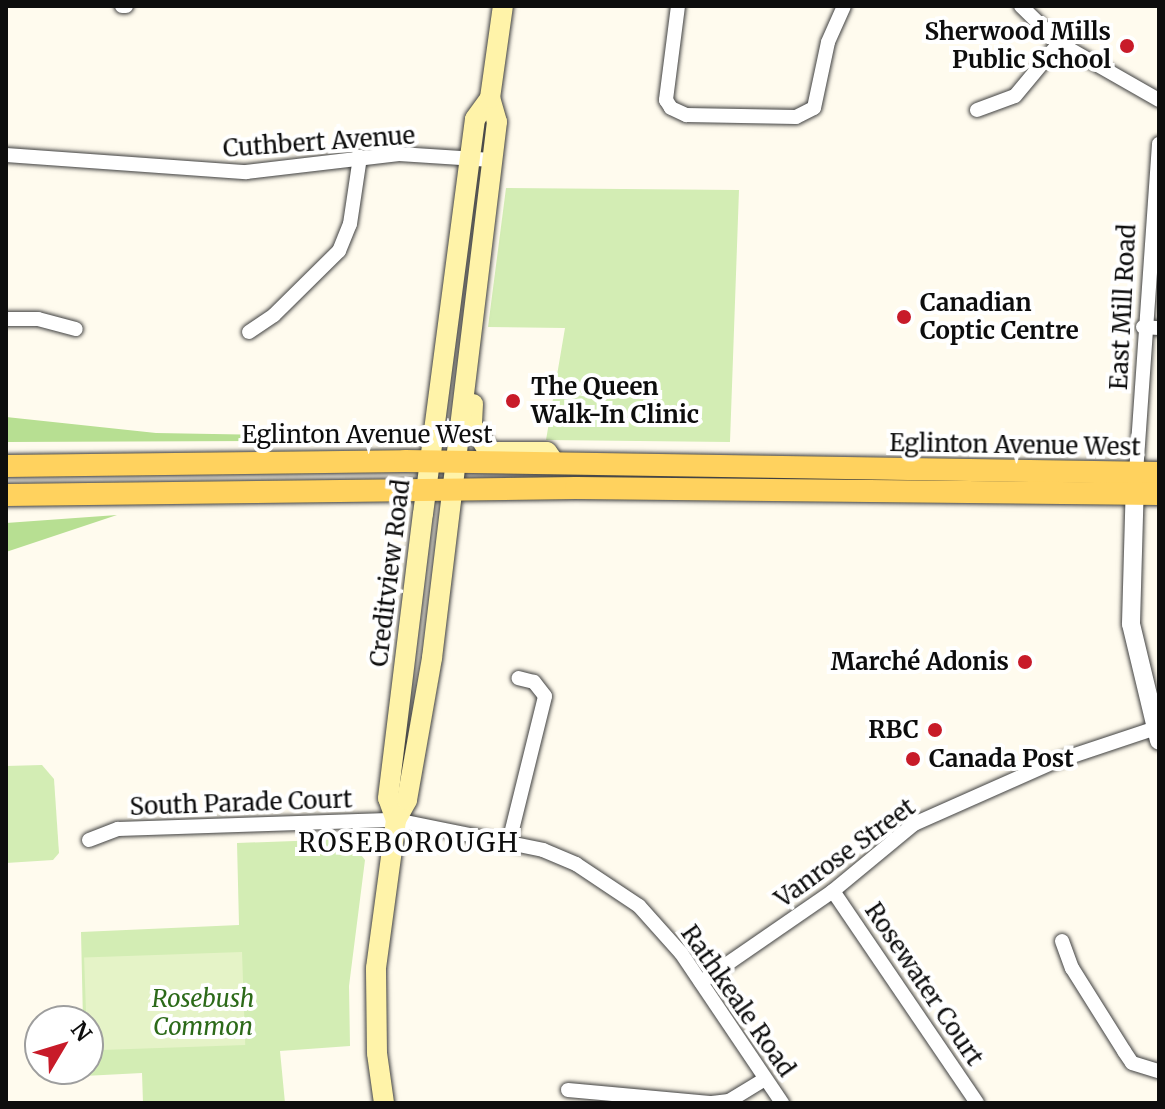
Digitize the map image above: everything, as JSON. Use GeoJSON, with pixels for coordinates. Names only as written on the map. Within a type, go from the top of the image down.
{"type":"FeatureCollection","features":[{"type":"Feature","properties":{"kind":"main road","name":"Creditview Road"},"geometry":{"type":"LineString","coordinates":[[396,820],[388,798],[426,489],[482,159],[497,122],[490,98],[503,6]]}},
{"type":"Feature","properties":{"kind":"main road","name":"Creditview Road"},"geometry":{"type":"LineString","coordinates":[[384,1103],[376,968],[396,820],[407,800],[425,699],[472,341],[482,159]]}},
{"type":"Feature","properties":{"kind":"main road"},"geometry":{"type":"LineString","coordinates":[[472,341],[479,363],[472,417],[476,435],[493,452],[547,452],[554,462]]}},
{"type":"Feature","properties":{"kind":"main road","name":"Eglinton Avenue West"},"geometry":{"type":"LineString","coordinates":[[6,466],[554,462],[1135,483],[1159,494]]}},
{"type":"Feature","properties":{"kind":"main road","name":"Eglinton Avenue West"},"geometry":{"type":"LineString","coordinates":[[6,495],[1135,483],[1159,473]]}},
{"type":"Feature","properties":{"kind":"street"},"geometry":{"type":"LineString","coordinates":[[678,6],[666,100],[671,108],[686,115],[796,117],[814,108],[828,42],[844,6]]}},
{"type":"Feature","properties":{"kind":"street"},"geometry":{"type":"LineString","coordinates":[[1021,6],[1059,43],[1159,100]]}},
{"type":"Feature","properties":{"kind":"street"},"geometry":{"type":"LineString","coordinates":[[977,110],[1015,96],[1059,43]]}},
{"type":"Feature","properties":{"kind":"street","name":"East Mill Road"},"geometry":{"type":"LineString","coordinates":[[1135,483],[1143,327],[1159,144]]}},
{"type":"Feature","properties":{"kind":"street","name":"Cuthbert Avenue"},"geometry":{"type":"LineString","coordinates":[[6,155],[246,172],[360,157],[482,159]]}},
{"type":"Feature","properties":{"kind":"street"},"geometry":{"type":"LineString","coordinates":[[249,332],[274,315],[339,251],[350,224],[360,157]]}},
{"type":"Feature","properties":{"kind":"street"},"geometry":{"type":"LineString","coordinates":[[6,319],[38,319],[76,329]]}},
{"type":"Feature","properties":{"kind":"street"},"geometry":{"type":"LineString","coordinates":[[1143,327],[1159,328]]}},
{"type":"Feature","properties":{"kind":"street"},"geometry":{"type":"LineString","coordinates":[[1135,483],[1131,624],[1158,732]]}},
{"type":"Feature","properties":{"kind":"street"},"geometry":{"type":"LineString","coordinates":[[509,842],[545,696],[534,682],[518,678]]}},
{"type":"Feature","properties":{"kind":"street","name":"Vanrose Street"},"geometry":{"type":"LineString","coordinates":[[701,982],[833,891],[914,824],[1054,762],[1158,732]]}},
{"type":"Feature","properties":{"kind":"street","name":"South Parade Court"},"geometry":{"type":"LineString","coordinates":[[89,840],[118,829],[396,820]]}},
{"type":"Feature","properties":{"kind":"street","name":"Rathkeale Road"},"geometry":{"type":"LineString","coordinates":[[396,820],[509,842],[576,864],[616,888],[650,918],[701,982],[782,1103]]}},
{"type":"Feature","properties":{"kind":"street","name":"Rosewater Court"},"geometry":{"type":"LineString","coordinates":[[833,891],[977,1103]]}},
{"type":"Feature","properties":{"kind":"street"},"geometry":{"type":"LineString","coordinates":[[1062,941],[1072,968],[1132,1063],[1159,1071]]}},
{"type":"Feature","properties":{"kind":"street"},"geometry":{"type":"LineString","coordinates":[[568,1090],[712,1103],[729,1101],[765,1079]]}},
{"type":"Feature","properties":{"kind":"green space"},"geometry":{"type":"Polygon","coordinates":[[[506,188],[739,190],[730,442],[546,440],[565,328],[488,327],[506,188]]]}},
{"type":"Feature","properties":{"kind":"green space"},"geometry":{"type":"Polygon","coordinates":[[[6,417],[156,433],[265,435],[263,441],[6,442],[6,417]]]}},
{"type":"Feature","properties":{"kind":"green space"},"geometry":{"type":"Polygon","coordinates":[[[117,515],[6,552],[6,523],[117,515]]]}},
{"type":"Feature","properties":{"kind":"green space"},"geometry":{"type":"Polygon","coordinates":[[[42,765],[54,779],[59,853],[53,860],[6,863],[6,766],[42,765]]]}},
{"type":"Feature","properties":{"kind":"green space","name":"Rosebush Common"},"geometry":{"type":"Polygon","coordinates":[[[349,839],[365,860],[349,986],[350,1046],[280,1051],[285,1103],[143,1103],[142,1073],[104,1075],[104,1005],[83,1005],[81,932],[239,925],[237,843],[349,839]]]}},
{"type":"Feature","properties":{"kind":"green space"},"geometry":{"type":"Polygon","coordinates":[[[242,952],[245,1045],[104,1050],[104,1005],[86,1005],[84,958],[242,952]]]}},
{"type":"Feature","properties":{"kind":"place","name":"Sherwood Mills Public School"},"geometry":{"type":"Point","coordinates":[1127,46]}},
{"type":"Feature","properties":{"kind":"place","name":"Canadian Coptic Centre"},"geometry":{"type":"Point","coordinates":[904,317]}},
{"type":"Feature","properties":{"kind":"place","name":"The Queen Walk-In Clinic"},"geometry":{"type":"Point","coordinates":[513,401]}},
{"type":"Feature","properties":{"kind":"place","name":"Marché Adonis"},"geometry":{"type":"Point","coordinates":[1025,662]}},
{"type":"Feature","properties":{"kind":"place","name":"RBC"},"geometry":{"type":"Point","coordinates":[935,730]}},
{"type":"Feature","properties":{"kind":"place","name":"Canada Post"},"geometry":{"type":"Point","coordinates":[913,759]}},
{"type":"Feature","properties":{"kind":"district","name":"ROSEBOROUGH"},"geometry":{"type":"Point","coordinates":[409,843]}}]}
